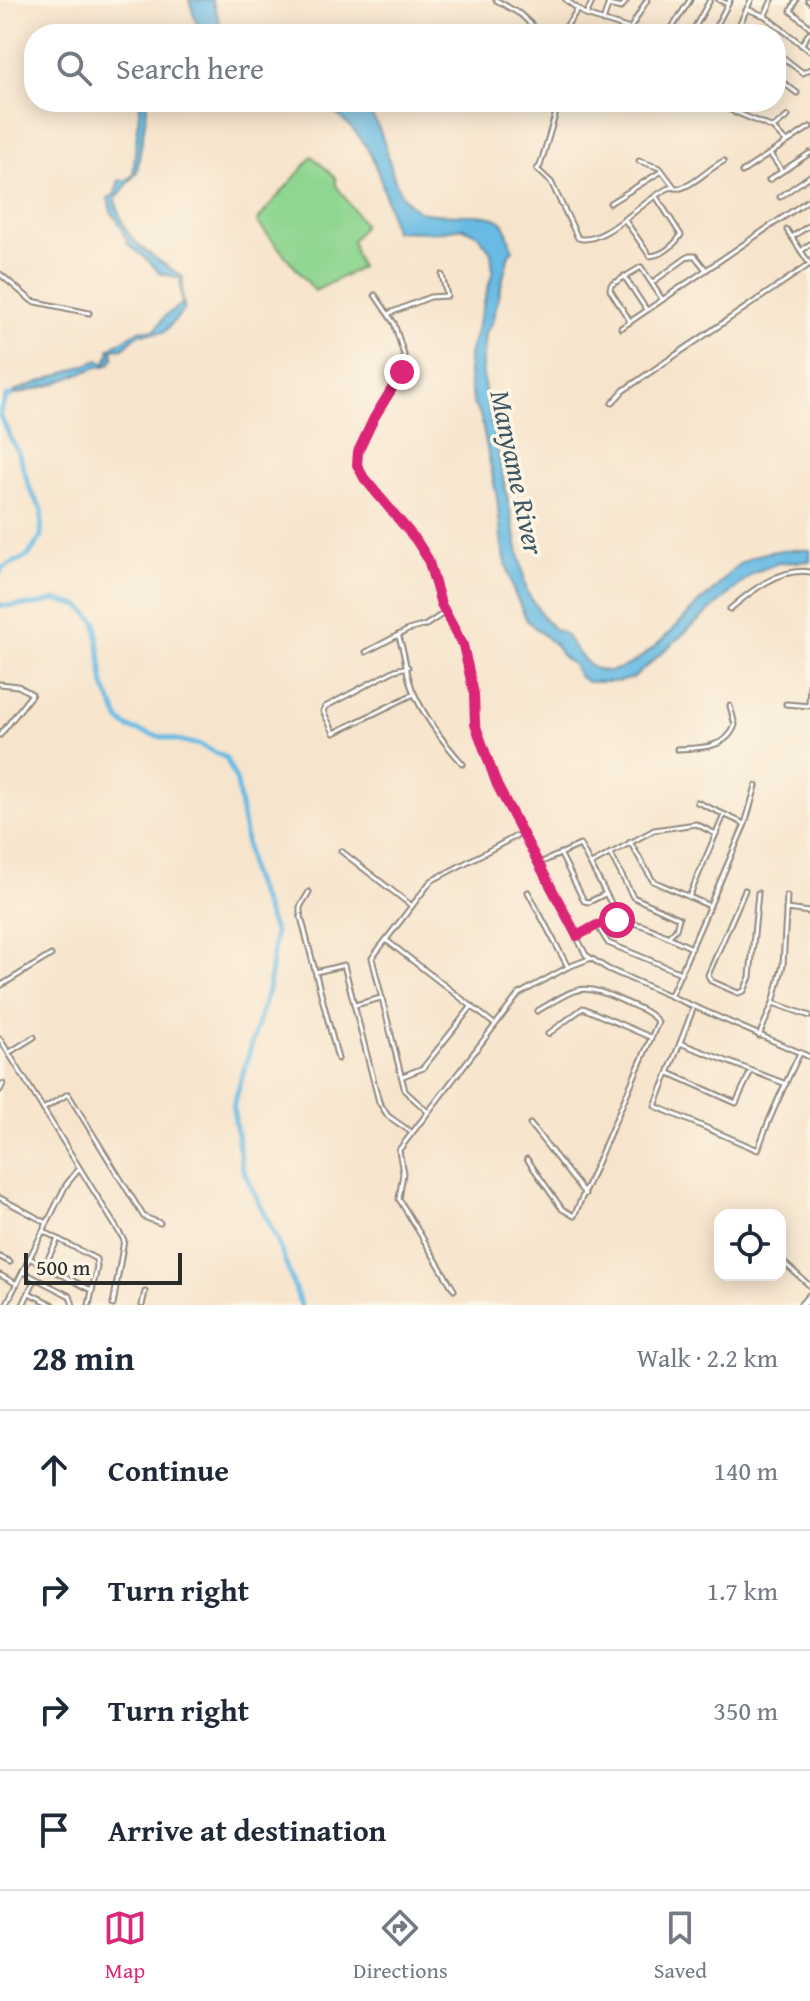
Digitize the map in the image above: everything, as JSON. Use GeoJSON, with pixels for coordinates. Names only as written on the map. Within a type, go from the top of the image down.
{"type":"FeatureCollection","features":[{"type":"Feature","properties":{"kind":"main road"},"geometry":{"type":"LineString","coordinates":[[803,1305],[810,1296]]}},
{"type":"Feature","properties":{"kind":"street"},"geometry":{"type":"LineString","coordinates":[[496,0],[531,24]]}},
{"type":"Feature","properties":{"kind":"street"},"geometry":{"type":"LineString","coordinates":[[566,0],[586,15],[613,24]]}},
{"type":"Feature","properties":{"kind":"street"},"geometry":{"type":"LineString","coordinates":[[586,15],[593,0]]}},
{"type":"Feature","properties":{"kind":"street"},"geometry":{"type":"LineString","coordinates":[[603,21],[609,3],[621,8],[627,0]]}},
{"type":"Feature","properties":{"kind":"street"},"geometry":{"type":"LineString","coordinates":[[633,24],[647,0]]}},
{"type":"Feature","properties":{"kind":"street"},"geometry":{"type":"LineString","coordinates":[[674,24],[690,0]]}},
{"type":"Feature","properties":{"kind":"street"},"geometry":{"type":"LineString","coordinates":[[697,24],[710,0]]}},
{"type":"Feature","properties":{"kind":"street"},"geometry":{"type":"LineString","coordinates":[[718,24],[729,2],[719,0]]}},
{"type":"Feature","properties":{"kind":"street"},"geometry":{"type":"LineString","coordinates":[[740,24],[751,0]]}},
{"type":"Feature","properties":{"kind":"street"},"geometry":{"type":"LineString","coordinates":[[765,16],[772,0]]}},
{"type":"Feature","properties":{"kind":"street"},"geometry":{"type":"LineString","coordinates":[[796,0],[791,11],[810,30],[801,45]]}},
{"type":"Feature","properties":{"kind":"street"},"geometry":{"type":"LineString","coordinates":[[568,24],[578,9]]}},
{"type":"Feature","properties":{"kind":"street"},"geometry":{"type":"LineString","coordinates":[[747,9],[775,24]]}},
{"type":"Feature","properties":{"kind":"street"},"geometry":{"type":"LineString","coordinates":[[786,33],[810,51]]}},
{"type":"Feature","properties":{"kind":"street"},"geometry":{"type":"LineString","coordinates":[[786,60],[803,73],[810,69]]}},
{"type":"Feature","properties":{"kind":"street"},"geometry":{"type":"LineString","coordinates":[[786,85],[797,93]]}},
{"type":"Feature","properties":{"kind":"street"},"geometry":{"type":"LineString","coordinates":[[556,112],[537,169],[551,182],[578,238],[591,239],[657,197],[683,187],[724,161]]}},
{"type":"Feature","properties":{"kind":"street"},"geometry":{"type":"LineString","coordinates":[[735,113],[773,128],[786,142]]}},
{"type":"Feature","properties":{"kind":"street"},"geometry":{"type":"LineString","coordinates":[[773,128],[788,116]]}},
{"type":"Feature","properties":{"kind":"street"},"geometry":{"type":"LineString","coordinates":[[742,172],[810,127]]}},
{"type":"Feature","properties":{"kind":"street"},"geometry":{"type":"LineString","coordinates":[[769,180],[810,153]]}},
{"type":"Feature","properties":{"kind":"street"},"geometry":{"type":"LineString","coordinates":[[770,154],[782,171]]}},
{"type":"Feature","properties":{"kind":"street"},"geometry":{"type":"LineString","coordinates":[[639,161],[662,171],[675,188]]}},
{"type":"Feature","properties":{"kind":"street"},"geometry":{"type":"LineString","coordinates":[[610,203],[662,171]]}},
{"type":"Feature","properties":{"kind":"street"},"geometry":{"type":"LineString","coordinates":[[780,197],[810,176]]}},
{"type":"Feature","properties":{"kind":"street"},"geometry":{"type":"LineString","coordinates":[[624,219],[650,256],[668,248],[681,235],[657,197]]}},
{"type":"Feature","properties":{"kind":"street"},"geometry":{"type":"LineString","coordinates":[[621,328],[810,199]]}},
{"type":"Feature","properties":{"kind":"street"},"geometry":{"type":"LineString","coordinates":[[792,237],[810,225]]}},
{"type":"Feature","properties":{"kind":"street"},"geometry":{"type":"LineString","coordinates":[[612,403],[624,390],[810,264],[787,230]]}},
{"type":"Feature","properties":{"kind":"street"},"geometry":{"type":"LineString","coordinates":[[801,251],[810,244]]}},
{"type":"Feature","properties":{"kind":"street"},"geometry":{"type":"LineString","coordinates":[[652,283],[689,256],[695,256],[706,270]]}},
{"type":"Feature","properties":{"kind":"street"},"geometry":{"type":"LineString","coordinates":[[630,321],[610,290],[611,285],[624,276],[641,267],[662,299]]}},
{"type":"Feature","properties":{"kind":"street"},"geometry":{"type":"LineString","coordinates":[[0,274],[32,301],[89,313]]}},
{"type":"Feature","properties":{"kind":"street"},"geometry":{"type":"LineString","coordinates":[[390,313],[430,297],[447,296],[442,275]]}},
{"type":"Feature","properties":{"kind":"street"},"geometry":{"type":"LineString","coordinates":[[624,276],[646,309]]}},
{"type":"Feature","properties":{"kind":"street"},"geometry":{"type":"LineString","coordinates":[[375,295],[390,313],[404,355],[402,372],[374,418],[356,461],[364,478],[423,549],[445,613],[458,633],[466,656],[474,694],[475,724],[497,785],[589,959],[810,1057]]}},
{"type":"Feature","properties":{"kind":"street"},"geometry":{"type":"LineString","coordinates":[[730,609],[761,586],[796,570],[810,572]]}},
{"type":"Feature","properties":{"kind":"street"},"geometry":{"type":"LineString","coordinates":[[366,652],[445,613]]}},
{"type":"Feature","properties":{"kind":"street"},"geometry":{"type":"LineString","coordinates":[[398,635],[414,694],[443,742],[463,764]]}},
{"type":"Feature","properties":{"kind":"street"},"geometry":{"type":"LineString","coordinates":[[408,667],[395,670],[325,707],[323,711],[334,733],[414,694]]}},
{"type":"Feature","properties":{"kind":"street"},"geometry":{"type":"LineString","coordinates":[[0,684],[18,686],[32,694],[0,735]]}},
{"type":"Feature","properties":{"kind":"street"},"geometry":{"type":"LineString","coordinates":[[786,704],[810,706],[810,685]]}},
{"type":"Feature","properties":{"kind":"street"},"geometry":{"type":"LineString","coordinates":[[677,749],[711,748],[732,732],[735,725],[730,706]]}},
{"type":"Feature","properties":{"kind":"street"},"geometry":{"type":"LineString","coordinates":[[670,996],[745,824],[756,786]]}},
{"type":"Feature","properties":{"kind":"street"},"geometry":{"type":"LineString","coordinates":[[697,802],[745,824]]}},
{"type":"Feature","properties":{"kind":"street"},"geometry":{"type":"LineString","coordinates":[[689,897],[724,815]]}},
{"type":"Feature","properties":{"kind":"street"},"geometry":{"type":"LineString","coordinates":[[591,864],[654,830],[696,824],[716,834]]}},
{"type":"Feature","properties":{"kind":"street"},"geometry":{"type":"LineString","coordinates":[[428,1112],[408,1095],[372,958],[431,881],[522,833]]}},
{"type":"Feature","properties":{"kind":"street"},"geometry":{"type":"LineString","coordinates":[[630,842],[650,879],[710,906]]}},
{"type":"Feature","properties":{"kind":"street"},"geometry":{"type":"LineString","coordinates":[[539,863],[580,845],[617,920]]}},
{"type":"Feature","properties":{"kind":"street"},"geometry":{"type":"LineString","coordinates":[[341,851],[412,906]]}},
{"type":"Feature","properties":{"kind":"street"},"geometry":{"type":"LineString","coordinates":[[560,853],[585,902],[606,893]]}},
{"type":"Feature","properties":{"kind":"street"},"geometry":{"type":"LineString","coordinates":[[610,853],[633,897],[678,917],[676,929],[668,937]]}},
{"type":"Feature","properties":{"kind":"street"},"geometry":{"type":"LineString","coordinates":[[745,890],[708,975],[711,981],[738,993],[744,991],[750,977],[758,893]]}},
{"type":"Feature","properties":{"kind":"street"},"geometry":{"type":"LineString","coordinates":[[309,892],[300,913],[338,1059]]}},
{"type":"Feature","properties":{"kind":"street"},"geometry":{"type":"LineString","coordinates":[[528,892],[568,967]]}},
{"type":"Feature","properties":{"kind":"street"},"geometry":{"type":"LineString","coordinates":[[759,1036],[773,1003],[783,965],[787,896]]}},
{"type":"Feature","properties":{"kind":"street"},"geometry":{"type":"LineString","coordinates":[[786,909],[810,912]]}},
{"type":"Feature","properties":{"kind":"street"},"geometry":{"type":"LineString","coordinates":[[577,936],[597,925],[617,920],[633,922],[692,948]]}},
{"type":"Feature","properties":{"kind":"street"},"geometry":{"type":"LineString","coordinates":[[597,925],[608,943],[681,973]]}},
{"type":"Feature","properties":{"kind":"street"},"geometry":{"type":"LineString","coordinates":[[386,940],[494,1024]]}},
{"type":"Feature","properties":{"kind":"street"},"geometry":{"type":"LineString","coordinates":[[0,986],[51,955]]}},
{"type":"Feature","properties":{"kind":"street"},"geometry":{"type":"LineString","coordinates":[[454,1290],[399,1199],[403,1173],[399,1150],[519,994],[589,959]]}},
{"type":"Feature","properties":{"kind":"street"},"geometry":{"type":"LineString","coordinates":[[316,972],[344,965],[379,1102],[388,1116],[411,1133]]}},
{"type":"Feature","properties":{"kind":"street"},"geometry":{"type":"LineString","coordinates":[[527,1159],[562,1209],[574,1216],[657,1023],[655,1018],[587,987],[573,990],[537,1011]]}},
{"type":"Feature","properties":{"kind":"street"},"geometry":{"type":"LineString","coordinates":[[355,1005],[381,998]]}},
{"type":"Feature","properties":{"kind":"street"},"geometry":{"type":"LineString","coordinates":[[773,1003],[810,1016]]}},
{"type":"Feature","properties":{"kind":"street"},"geometry":{"type":"LineString","coordinates":[[402,1077],[423,1068],[472,1006]]}},
{"type":"Feature","properties":{"kind":"street"},"geometry":{"type":"LineString","coordinates":[[693,1007],[655,1106],[758,1150],[767,1123],[800,1053]]}},
{"type":"Feature","properties":{"kind":"street"},"geometry":{"type":"LineString","coordinates":[[548,1034],[583,1008],[650,1037]]}},
{"type":"Feature","properties":{"kind":"street"},"geometry":{"type":"LineString","coordinates":[[9,1053],[34,1037]]}},
{"type":"Feature","properties":{"kind":"street"},"geometry":{"type":"LineString","coordinates":[[0,1039],[125,1243],[113,1305]]}},
{"type":"Feature","properties":{"kind":"street"},"geometry":{"type":"LineString","coordinates":[[680,1043],[786,1084]]}},
{"type":"Feature","properties":{"kind":"street"},"geometry":{"type":"LineString","coordinates":[[669,1073],[736,1103],[751,1072]]}},
{"type":"Feature","properties":{"kind":"street"},"geometry":{"type":"LineString","coordinates":[[43,1109],[68,1094],[144,1217],[160,1223]]}},
{"type":"Feature","properties":{"kind":"street"},"geometry":{"type":"LineString","coordinates":[[530,1124],[585,1194]]}},
{"type":"Feature","properties":{"kind":"street"},"geometry":{"type":"LineString","coordinates":[[6,1305],[66,1185],[79,1169]]}},
{"type":"Feature","properties":{"kind":"street"},"geometry":{"type":"LineString","coordinates":[[0,1198],[47,1223]]}},
{"type":"Feature","properties":{"kind":"street"},"geometry":{"type":"LineString","coordinates":[[43,1231],[96,1259],[89,1305]]}},
{"type":"Feature","properties":{"kind":"street"},"geometry":{"type":"LineString","coordinates":[[44,1266],[58,1239]]}},
{"type":"Feature","properties":{"kind":"street"},"geometry":{"type":"LineString","coordinates":[[0,1257],[10,1262]]}},
{"type":"Feature","properties":{"kind":"street"},"geometry":{"type":"LineString","coordinates":[[30,1258],[91,1290]]}},
{"type":"Feature","properties":{"kind":"street"},"geometry":{"type":"LineString","coordinates":[[786,1264],[810,1286]]}},
{"type":"Feature","properties":{"kind":"street"},"geometry":{"type":"LineString","coordinates":[[23,1272],[70,1296],[73,1305]]}},
{"type":"Feature","properties":{"kind":"street"},"geometry":{"type":"LineString","coordinates":[[1,1277],[17,1284]]}},
{"type":"Feature","properties":{"kind":"street"},"geometry":{"type":"LineString","coordinates":[[23,1305],[35,1279]]}},
{"type":"Feature","properties":{"kind":"street"},"geometry":{"type":"LineString","coordinates":[[142,1305],[145,1292]]}},
{"type":"Feature","properties":{"kind":"street"},"geometry":{"type":"LineString","coordinates":[[29,1293],[53,1305]]}},
{"type":"Feature","properties":{"kind":"green space"},"geometry":{"type":"Polygon","coordinates":[[[312,156],[336,178],[336,185],[364,225],[352,241],[360,268],[315,291],[257,222],[312,156]]]}},
{"type":"Feature","properties":{"kind":"water"},"geometry":{"type":"Polygon","coordinates":[[[189,0],[212,0],[220,24],[197,24],[189,0]]]}},
{"type":"Feature","properties":{"kind":"water"},"geometry":{"type":"Polygon","coordinates":[[[139,112],[147,112],[137,172],[115,200],[126,228],[140,247],[183,277],[185,309],[164,332],[139,334],[123,348],[112,349],[114,357],[107,365],[7,397],[99,360],[105,364],[109,349],[139,330],[155,330],[166,315],[182,304],[180,278],[159,273],[126,242],[127,238],[111,211],[108,198],[115,194],[119,180],[127,180],[133,175],[139,112]]]}},
{"type":"Feature","properties":{"kind":"water"},"geometry":{"type":"Polygon","coordinates":[[[334,112],[368,112],[375,121],[397,185],[404,199],[416,209],[426,213],[490,217],[505,226],[513,250],[509,254],[492,322],[485,333],[484,385],[527,592],[544,618],[554,629],[562,632],[584,660],[594,668],[607,671],[635,661],[663,640],[734,569],[757,555],[810,550],[810,561],[778,563],[753,573],[633,678],[617,682],[587,682],[579,676],[555,645],[527,621],[513,590],[502,546],[497,498],[480,414],[474,406],[469,381],[469,355],[493,271],[491,252],[478,235],[464,228],[435,232],[394,231],[372,157],[352,128],[334,112]]]}},
{"type":"Feature","properties":{"kind":"waterway"},"geometry":{"type":"LineString","coordinates":[[0,412],[6,397],[12,395]]}},
{"type":"Feature","properties":{"kind":"waterway"},"geometry":{"type":"LineString","coordinates":[[0,416],[19,455],[31,492],[42,510],[41,537],[28,556],[2,568],[0,573]]}},
{"type":"Feature","properties":{"kind":"waterway"},"geometry":{"type":"LineString","coordinates":[[0,604],[35,605],[56,600],[80,606],[96,622],[104,686],[120,721],[129,728],[200,745],[226,758],[237,782],[251,874],[275,933],[269,986],[233,1107],[242,1167],[277,1240],[301,1305]]}},
{"type":"Feature","properties":{"kind":"route"},"geometry":{"type":"LineString","coordinates":[[402,372],[358,452],[356,461],[359,471],[428,559],[441,604],[463,645],[474,694],[475,724],[497,785],[577,936],[597,925],[617,920]]}},
{"type":"Feature","properties":{"kind":"water label","name":"Manyame River"},"geometry":{"type":"Point","coordinates":[518,472]}}]}
